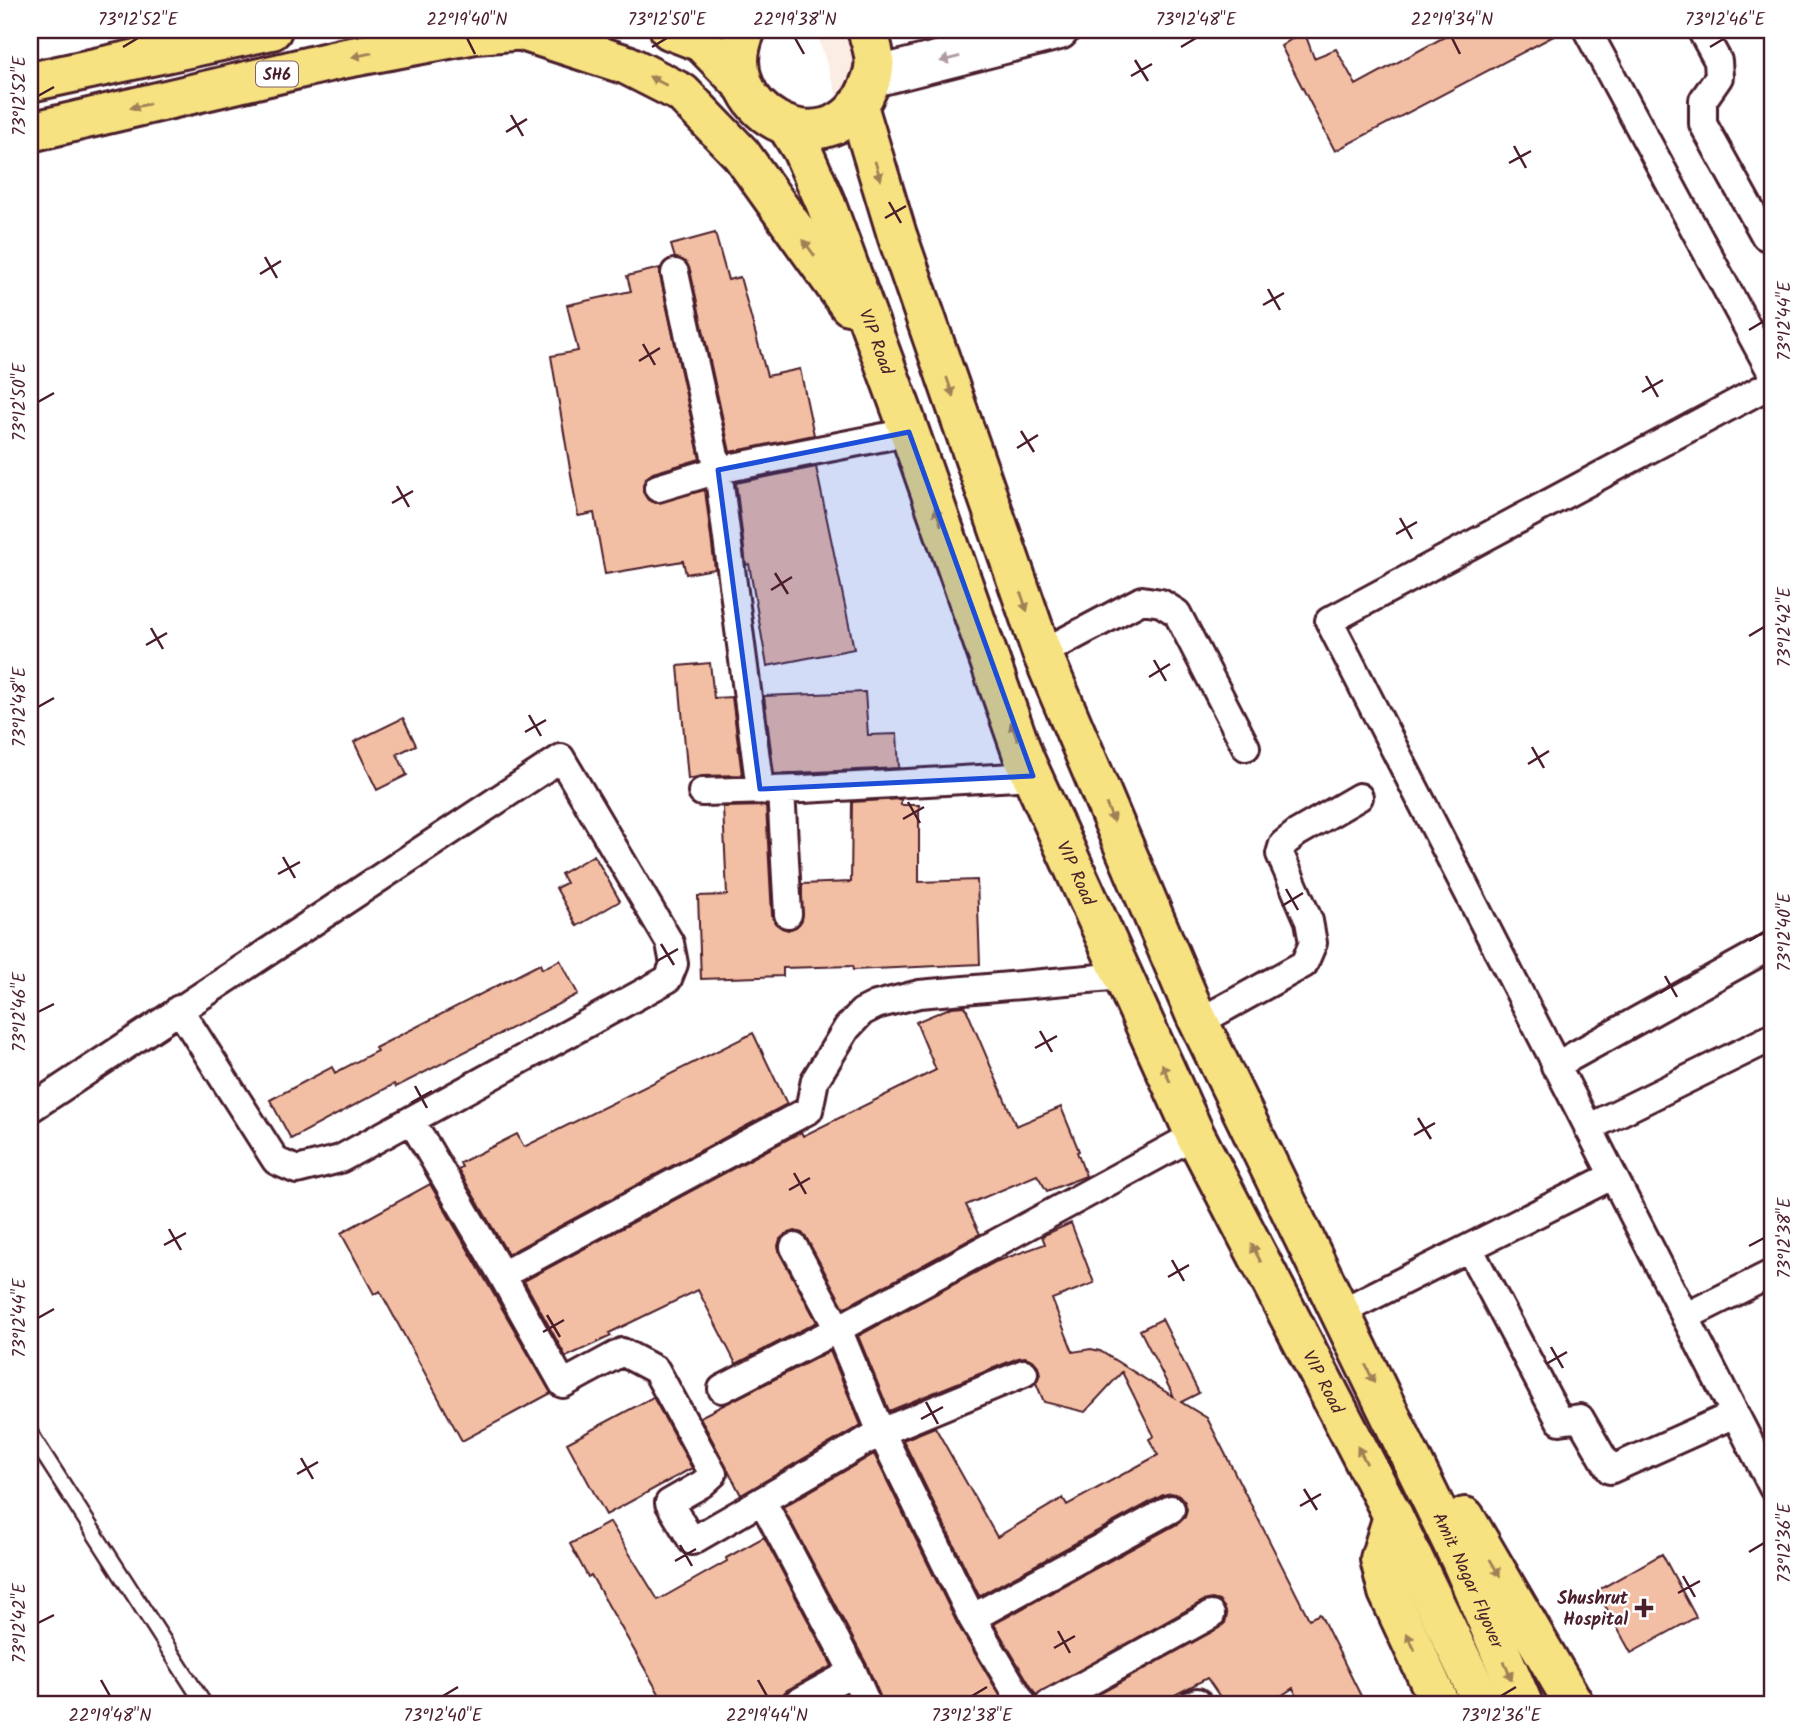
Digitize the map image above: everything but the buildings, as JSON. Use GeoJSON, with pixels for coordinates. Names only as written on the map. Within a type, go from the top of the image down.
{"type":"FeatureCollection","features":[{"type":"Feature","properties":{"kind":"main road"},"geometry":{"type":"LineString","coordinates":[[30,82],[272,30]]}},
{"type":"Feature","properties":{"kind":"main road"},"geometry":{"type":"LineString","coordinates":[[519,30],[627,65],[682,93],[741,154],[877,343]]}},
{"type":"Feature","properties":{"kind":"main road","name":"SH6"},"geometry":{"type":"LineString","coordinates":[[30,132],[341,59],[475,34],[526,30]]}},
{"type":"Feature","properties":{"kind":"main road"},"geometry":{"type":"LineString","coordinates":[[670,30],[701,42],[743,85],[753,103],[768,117],[787,126],[807,129],[826,126],[844,118],[866,92],[1059,30]]}},
{"type":"Feature","properties":{"kind":"main road"},"geometry":{"type":"LineString","coordinates":[[743,85],[738,64],[741,42],[746,30]]}},
{"type":"Feature","properties":{"kind":"main road"},"geometry":{"type":"LineString","coordinates":[[867,30],[874,49],[866,92],[897,235],[1042,653],[1199,1022],[1341,1312]]}},
{"type":"Feature","properties":{"kind":"main road","name":"VIP Road"},"geometry":{"type":"LineString","coordinates":[[787,126],[802,150],[825,202],[1024,758],[1195,1135],[1393,1516]]}},
{"type":"Feature","properties":{"kind":"main road","name":"Amit Nagar Flyover"},"geometry":{"type":"LineString","coordinates":[[1341,1312],[1462,1563],[1523,1704]]}},
{"type":"Feature","properties":{"kind":"main road"},"geometry":{"type":"LineString","coordinates":[[1409,1456],[1453,1498],[1574,1704]]}},
{"type":"Feature","properties":{"kind":"main road"},"geometry":{"type":"LineString","coordinates":[[1393,1516],[1380,1559],[1388,1592],[1440,1704]]}},
{"type":"Feature","properties":{"kind":"main road","name":"Amit Nagar Flyover"},"geometry":{"type":"LineString","coordinates":[[1393,1516],[1483,1704]]}},
{"type":"Feature","properties":{"kind":"street"},"geometry":{"type":"LineString","coordinates":[[1587,30],[1773,375]]}},
{"type":"Feature","properties":{"kind":"street"},"geometry":{"type":"LineString","coordinates":[[1701,30],[1718,61],[1719,77],[1703,100],[1703,124],[1765,236]]}},
{"type":"Feature","properties":{"kind":"street"},"geometry":{"type":"LineString","coordinates":[[675,273],[718,470],[771,789],[788,914]]}},
{"type":"Feature","properties":{"kind":"street"},"geometry":{"type":"LineString","coordinates":[[1773,383],[1329,621],[1773,1488]]}},
{"type":"Feature","properties":{"kind":"street"},"geometry":{"type":"LineString","coordinates":[[658,488],[718,470],[909,432]]}},
{"type":"Feature","properties":{"kind":"street"},"geometry":{"type":"LineString","coordinates":[[1042,653],[1142,600],[1161,603],[1177,613],[1246,747]]}},
{"type":"Feature","properties":{"kind":"street"},"geometry":{"type":"LineString","coordinates":[[30,1109],[179,1009],[561,758],[670,943],[674,964],[668,979],[340,1159],[297,1170],[276,1161],[179,1009]]}},
{"type":"Feature","properties":{"kind":"street"},"geometry":{"type":"LineString","coordinates":[[702,792],[1033,776]]}},
{"type":"Feature","properties":{"kind":"street"},"geometry":{"type":"LineString","coordinates":[[1199,1022],[1304,964],[1313,943],[1309,921],[1280,854],[1283,844],[1359,797]]}},
{"type":"Feature","properties":{"kind":"street"},"geometry":{"type":"LineString","coordinates":[[1555,1066],[1773,945]]}},
{"type":"Feature","properties":{"kind":"street"},"geometry":{"type":"LineString","coordinates":[[502,1275],[808,1110],[815,1080],[847,1028],[862,1012],[876,1005],[919,994],[1122,976]]}},
{"type":"Feature","properties":{"kind":"street"},"geometry":{"type":"LineString","coordinates":[[1588,1128],[1773,1037]]}},
{"type":"Feature","properties":{"kind":"street"},"geometry":{"type":"LineString","coordinates":[[411,1120],[563,1384],[622,1352],[656,1370],[713,1474],[702,1484],[669,1503],[692,1541],[881,1432],[1024,1373]]}},
{"type":"Feature","properties":{"kind":"street"},"geometry":{"type":"LineString","coordinates":[[722,1389],[1195,1135]]}},
{"type":"Feature","properties":{"kind":"street"},"geometry":{"type":"LineString","coordinates":[[1341,1312],[1612,1176]]}},
{"type":"Feature","properties":{"kind":"street"},"geometry":{"type":"LineString","coordinates":[[794,1247],[838,1329],[881,1432],[972,1618],[1023,1704]]}},
{"type":"Feature","properties":{"kind":"street"},"geometry":{"type":"LineString","coordinates":[[1469,1248],[1560,1421],[1580,1418],[1610,1470],[1735,1414]]}},
{"type":"Feature","properties":{"kind":"street"},"geometry":{"type":"LineString","coordinates":[[1685,1317],[1773,1273]]}},
{"type":"Feature","properties":{"kind":"street"},"geometry":{"type":"LineString","coordinates":[[762,1502],[853,1672],[867,1704]]}},
{"type":"Feature","properties":{"kind":"street"},"geometry":{"type":"LineString","coordinates":[[972,1618],[1171,1509]]}},
{"type":"Feature","properties":{"kind":"street"},"geometry":{"type":"LineString","coordinates":[[1049,1704],[1211,1615]]}},
{"type":"Feature","properties":{"kind":"street"},"geometry":{"type":"LineString","coordinates":[[795,1704],[853,1672]]}},
{"type":"Feature","properties":{"kind":"lane"},"geometry":{"type":"LineString","coordinates":[[30,1433],[204,1704]]}},
{"type":"Feature","properties":{"kind":"highlighted area"},"geometry":{"type":"Polygon","coordinates":[[[909,432],[1033,776],[760,789],[718,470],[909,432]]]}},
{"type":"Feature","properties":{"kind":"shaded area"},"geometry":{"type":"Polygon","coordinates":[[[816,30],[850,30],[874,49],[844,118],[816,30]]]}},
{"type":"Feature","properties":{"kind":"place","name":"Shushrut Hospital"},"geometry":{"type":"Point","coordinates":[1644,1608]}}]}
